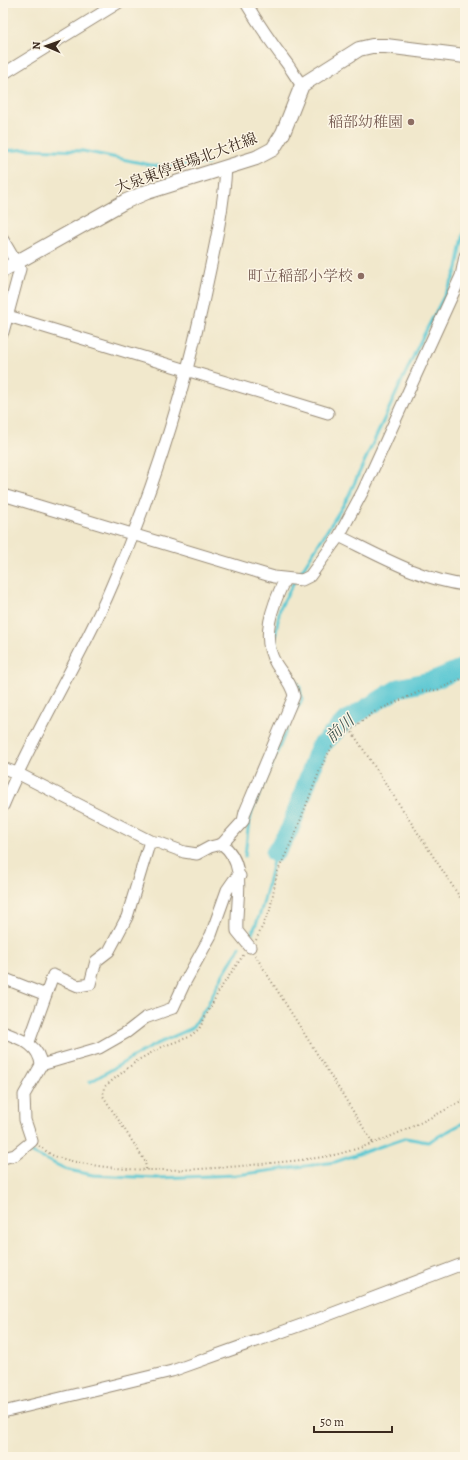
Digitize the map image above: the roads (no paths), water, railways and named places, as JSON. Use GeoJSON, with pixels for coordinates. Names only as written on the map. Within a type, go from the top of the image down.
{"type":"FeatureCollection","features":[{"type":"Feature","properties":{"kind":"main road"},"geometry":{"type":"LineString","coordinates":[[302,85],[347,56],[372,46],[408,48],[465,56]]}},
{"type":"Feature","properties":{"kind":"main road","name":"大泉東停車場北大社線"},"geometry":{"type":"LineString","coordinates":[[3,270],[124,202],[147,192],[256,158],[272,149],[284,133],[302,85]]}},
{"type":"Feature","properties":{"kind":"street"},"geometry":{"type":"LineString","coordinates":[[3,74],[118,3]]}},
{"type":"Feature","properties":{"kind":"street"},"geometry":{"type":"LineString","coordinates":[[246,3],[273,47],[289,66],[295,78],[302,85]]}},
{"type":"Feature","properties":{"kind":"street"},"geometry":{"type":"LineString","coordinates":[[3,806],[17,773],[106,598],[133,534],[188,370],[213,258],[226,168]]}},
{"type":"Feature","properties":{"kind":"street"},"geometry":{"type":"LineString","coordinates":[[3,240],[20,269],[3,332]]}},
{"type":"Feature","properties":{"kind":"street"},"geometry":{"type":"LineString","coordinates":[[3,495],[133,534],[293,579],[310,576],[339,536],[363,491],[461,276],[465,256]]}},
{"type":"Feature","properties":{"kind":"street"},"geometry":{"type":"LineString","coordinates":[[8,316],[328,413]]}},
{"type":"Feature","properties":{"kind":"street"},"geometry":{"type":"LineString","coordinates":[[339,536],[410,569],[438,579],[465,585]]}},
{"type":"Feature","properties":{"kind":"street"},"geometry":{"type":"LineString","coordinates":[[3,768],[17,773],[150,841],[160,842],[184,852],[197,854],[210,847],[222,844],[243,821],[244,812],[294,696],[289,683],[272,655],[268,639],[272,610],[293,579]]}},
{"type":"Feature","properties":{"kind":"street"},"geometry":{"type":"LineString","coordinates":[[29,1042],[54,975],[78,986],[90,984],[96,961],[109,951],[127,917],[150,841]]}},
{"type":"Feature","properties":{"kind":"street"},"geometry":{"type":"LineString","coordinates":[[222,844],[234,855],[240,876],[237,931],[250,947]]}},
{"type":"Feature","properties":{"kind":"street"},"geometry":{"type":"LineString","coordinates":[[3,1158],[15,1155],[32,1141],[25,1120],[24,1096],[41,1065],[99,1048],[127,1032],[145,1018],[173,1008],[184,982],[211,935],[227,890],[234,880],[240,876]]}},
{"type":"Feature","properties":{"kind":"street"},"geometry":{"type":"LineString","coordinates":[[3,978],[46,995]]}},
{"type":"Feature","properties":{"kind":"street"},"geometry":{"type":"LineString","coordinates":[[3,1032],[29,1042],[37,1052],[41,1065]]}},
{"type":"Feature","properties":{"kind":"street"},"geometry":{"type":"LineString","coordinates":[[3,1412],[172,1371],[315,1320],[465,1263]]}},
{"type":"Feature","properties":{"kind":"waterway"},"geometry":{"type":"LineString","coordinates":[[3,151],[30,149],[83,151],[156,166],[208,164]]}},
{"type":"Feature","properties":{"kind":"waterway"},"geometry":{"type":"LineString","coordinates":[[297,578],[347,499],[419,344],[453,279],[457,268],[465,226]]}},
{"type":"Feature","properties":{"kind":"waterway"},"geometry":{"type":"LineString","coordinates":[[245,856],[252,811],[293,715],[302,700],[300,687],[281,660],[276,649],[275,639],[280,608],[294,582]]}},
{"type":"Feature","properties":{"kind":"waterway","name":"前川"},"geometry":{"type":"LineString","coordinates":[[275,853],[290,829],[319,748],[345,721],[399,688],[434,680],[465,667]]}},
{"type":"Feature","properties":{"kind":"waterway"},"geometry":{"type":"LineString","coordinates":[[252,933],[263,903],[275,853]]}},
{"type":"Feature","properties":{"kind":"waterway"},"geometry":{"type":"LineString","coordinates":[[90,1082],[152,1046],[192,1028],[207,1006],[222,976],[240,947]]}},
{"type":"Feature","properties":{"kind":"waterway"},"geometry":{"type":"LineString","coordinates":[[32,1153],[68,1170],[93,1175],[156,1178],[237,1175],[335,1162],[405,1138],[428,1142],[465,1122]]}},
{"type":"Feature","properties":{"kind":"place","name":"稲部幼稚園"},"geometry":{"type":"Point","coordinates":[411,122]}},
{"type":"Feature","properties":{"kind":"place","name":"町立稲部小学校"},"geometry":{"type":"Point","coordinates":[361,276]}}]}
